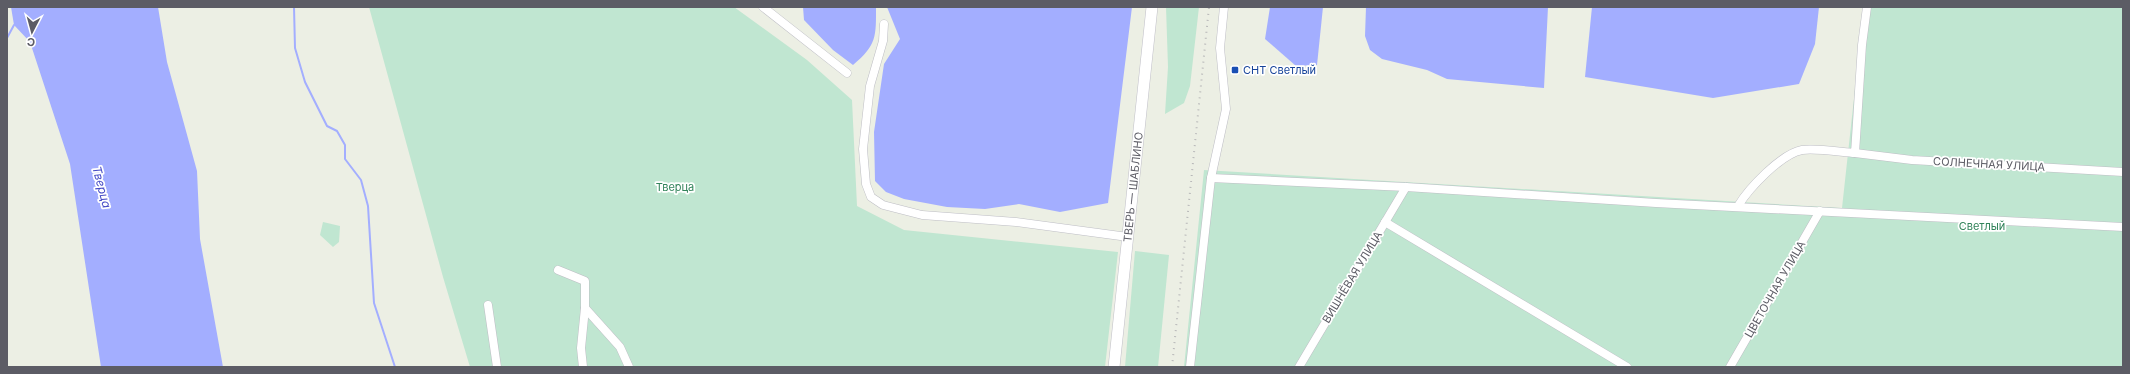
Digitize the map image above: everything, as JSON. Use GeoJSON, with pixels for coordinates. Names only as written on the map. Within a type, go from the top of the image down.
{"type":"FeatureCollection","features":[{"type":"Feature","properties":{"kind":"street"},"geometry":{"type":"LineString","coordinates":[[763,7],[847,73]]}},
{"type":"Feature","properties":{"kind":"street","name":"ТВЕРЬ — ШАБЛИНО"},"geometry":{"type":"LineString","coordinates":[[1114,367],[1152,7]]}},
{"type":"Feature","properties":{"kind":"street"},"geometry":{"type":"LineString","coordinates":[[1190,367],[1211,178],[1226,109],[1220,48],[1224,7]]}},
{"type":"Feature","properties":{"kind":"street"},"geometry":{"type":"LineString","coordinates":[[1855,153],[1862,45],[1867,7]]}},
{"type":"Feature","properties":{"kind":"street"},"geometry":{"type":"LineString","coordinates":[[884,24],[883,41],[870,86],[864,148],[866,184],[871,197],[883,205],[922,215],[1016,222],[1128,237]]}},
{"type":"Feature","properties":{"kind":"street","name":"СОЛНЕЧНАЯ УЛИЦА"},"geometry":{"type":"LineString","coordinates":[[1738,206],[1746,192],[1785,158],[1802,150],[1855,153],[1912,160],[2123,172]]}},
{"type":"Feature","properties":{"kind":"street"},"geometry":{"type":"LineString","coordinates":[[1211,178],[1406,187],[1656,203],[1738,206],[2123,227]]}},
{"type":"Feature","properties":{"kind":"street","name":"ВИШНЁВАЯ УЛИЦА"},"geometry":{"type":"LineString","coordinates":[[1299,367],[1406,187]]}},
{"type":"Feature","properties":{"kind":"street","name":"ЦВЕТОЧНАЯ УЛИЦА"},"geometry":{"type":"LineString","coordinates":[[1730,367],[1820,211]]}},
{"type":"Feature","properties":{"kind":"street"},"geometry":{"type":"LineString","coordinates":[[1385,222],[1627,367]]}},
{"type":"Feature","properties":{"kind":"street"},"geometry":{"type":"LineString","coordinates":[[558,270],[585,281],[585,308],[581,348],[583,367]]}},
{"type":"Feature","properties":{"kind":"street"},"geometry":{"type":"LineString","coordinates":[[488,305],[497,367]]}},
{"type":"Feature","properties":{"kind":"street"},"geometry":{"type":"LineString","coordinates":[[585,308],[620,348],[629,367]]}},
{"type":"Feature","properties":{"kind":"green space","name":"Тверца"},"geometry":{"type":"Polygon","coordinates":[[[369,7],[734,7],[807,60],[852,100],[857,206],[904,230],[1118,252],[1105,367],[470,367],[443,277],[369,7]]]}},
{"type":"Feature","properties":{"kind":"green space"},"geometry":{"type":"Polygon","coordinates":[[[1166,7],[1199,7],[1190,86],[1184,103],[1165,114],[1168,67],[1166,7]]]}},
{"type":"Feature","properties":{"kind":"green space","name":"Светлый"},"geometry":{"type":"Polygon","coordinates":[[[1864,7],[2123,7],[2123,367],[1184,367],[1204,170],[1842,208],[1864,7]]]}},
{"type":"Feature","properties":{"kind":"green space"},"geometry":{"type":"Polygon","coordinates":[[[323,222],[340,226],[339,242],[333,247],[320,235],[323,222]]]}},
{"type":"Feature","properties":{"kind":"green space"},"geometry":{"type":"Polygon","coordinates":[[[1135,251],[1169,255],[1158,367],[1125,367],[1135,251]]]}},
{"type":"Feature","properties":{"kind":"water"},"geometry":{"type":"Polygon","coordinates":[[[11,7],[158,7],[167,62],[197,171],[200,239],[223,367],[101,367],[70,164],[30,42],[14,25],[11,7]]]}},
{"type":"Feature","properties":{"kind":"water"},"geometry":{"type":"Polygon","coordinates":[[[803,7],[876,7],[875,33],[871,46],[867,52],[853,65],[833,50],[804,20],[803,7]]]}},
{"type":"Feature","properties":{"kind":"water"},"geometry":{"type":"Polygon","coordinates":[[[887,7],[1132,7],[1108,203],[1060,212],[1019,204],[985,209],[947,207],[904,199],[886,192],[875,181],[874,132],[884,64],[900,39],[887,7]]]}},
{"type":"Feature","properties":{"kind":"water"},"geometry":{"type":"Polygon","coordinates":[[[1270,7],[1323,7],[1317,65],[1296,66],[1265,39],[1270,7]]]}},
{"type":"Feature","properties":{"kind":"water"},"geometry":{"type":"Polygon","coordinates":[[[1366,7],[1548,7],[1544,88],[1447,79],[1427,70],[1382,59],[1370,50],[1365,36],[1366,7]]]}},
{"type":"Feature","properties":{"kind":"water"},"geometry":{"type":"Polygon","coordinates":[[[1592,7],[1819,7],[1815,44],[1799,84],[1713,98],[1585,77],[1592,7]]]}},
{"type":"Feature","properties":{"kind":"waterway"},"geometry":{"type":"LineString","coordinates":[[294,7],[295,48],[305,82],[327,126],[337,131],[345,145],[345,159],[361,180],[368,206],[374,303],[395,367]]}},
{"type":"Feature","properties":{"kind":"waterway"},"geometry":{"type":"LineString","coordinates":[[7,38],[14,25]]}},
{"type":"Feature","properties":{"kind":"railway"},"geometry":{"type":"LineString","coordinates":[[1172,367],[1209,7]]}},
{"type":"Feature","properties":{"kind":"place","name":"СНТ Светлый"},"geometry":{"type":"Point","coordinates":[1235,70]}}]}
